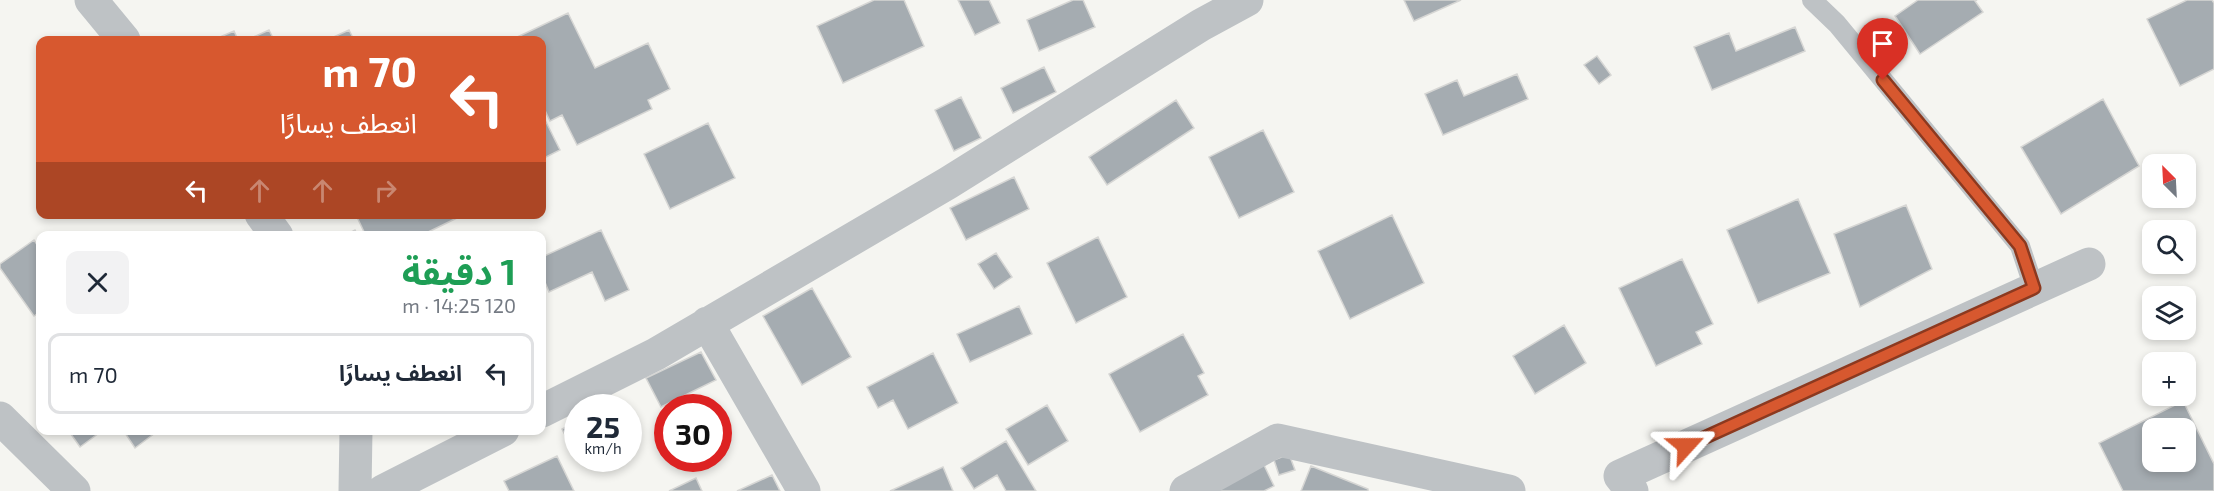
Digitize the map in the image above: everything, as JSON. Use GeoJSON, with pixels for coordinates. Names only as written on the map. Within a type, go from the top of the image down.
{"type":"FeatureCollection","features":[{"type":"Feature","properties":{"kind":"street"},"geometry":{"type":"LineString","coordinates":[[91,0],[121,36]]}},
{"type":"Feature","properties":{"kind":"street"},"geometry":{"type":"LineString","coordinates":[[546,409],[656,354],[948,183],[1201,25],[1247,0]]}},
{"type":"Feature","properties":{"kind":"street"},"geometry":{"type":"LineString","coordinates":[[1632,491],[1620,476],[2089,264]]}},
{"type":"Feature","properties":{"kind":"street"},"geometry":{"type":"LineString","coordinates":[[707,323],[804,491]]}},
{"type":"Feature","properties":{"kind":"street"},"geometry":{"type":"LineString","coordinates":[[0,418],[74,491]]}},
{"type":"Feature","properties":{"kind":"street"},"geometry":{"type":"LineString","coordinates":[[355,491],[356,435]]}},
{"type":"Feature","properties":{"kind":"street"},"geometry":{"type":"LineString","coordinates":[[383,491],[493,435]]}},
{"type":"Feature","properties":{"kind":"street"},"geometry":{"type":"LineString","coordinates":[[1186,491],[1278,440],[1509,491]]}},
{"type":"Feature","properties":{"kind":"lane"},"geometry":{"type":"LineString","coordinates":[[1812,0],[1837,24],[2020,246],[2034,288]]}},
{"type":"Feature","properties":{"kind":"building"},"geometry":{"type":"Polygon","coordinates":[[[874,0],[904,0],[924,46],[843,83],[817,26],[874,0]]]}},
{"type":"Feature","properties":{"kind":"building"},"geometry":{"type":"Polygon","coordinates":[[[958,0],[989,0],[1000,23],[975,35],[958,0]]]}},
{"type":"Feature","properties":{"kind":"building"},"geometry":{"type":"Polygon","coordinates":[[[1073,0],[1083,0],[1095,27],[1039,51],[1027,20],[1073,0]]]}},
{"type":"Feature","properties":{"kind":"building"},"geometry":{"type":"Polygon","coordinates":[[[1404,0],[1461,0],[1414,21],[1404,0]]]}},
{"type":"Feature","properties":{"kind":"building"},"geometry":{"type":"Polygon","coordinates":[[[1918,0],[1977,0],[1975,1],[1983,12],[1920,54],[1895,16],[1918,0]]]}},
{"type":"Feature","properties":{"kind":"building"},"geometry":{"type":"Polygon","coordinates":[[[2187,0],[2212,0],[2214,3],[2214,69],[2180,86],[2147,19],[2187,0]]]}},
{"type":"Feature","properties":{"kind":"building"},"geometry":{"type":"Polygon","coordinates":[[[568,13],[595,68],[648,43],[670,89],[648,100],[652,109],[577,145],[562,115],[550,121],[546,112],[546,36],[519,36],[568,13]]]}},
{"type":"Feature","properties":{"kind":"building"},"geometry":{"type":"Polygon","coordinates":[[[1795,27],[1805,51],[1712,90],[1694,47],[1729,33],[1736,51],[1795,27]]]}},
{"type":"Feature","properties":{"kind":"building"},"geometry":{"type":"Polygon","coordinates":[[[269,30],[272,36],[256,36],[269,30]]]}},
{"type":"Feature","properties":{"kind":"building"},"geometry":{"type":"Polygon","coordinates":[[[349,30],[352,36],[336,36],[349,30]]]}},
{"type":"Feature","properties":{"kind":"building"},"geometry":{"type":"Polygon","coordinates":[[[234,31],[236,36],[222,36],[234,31]]]}},
{"type":"Feature","properties":{"kind":"building"},"geometry":{"type":"Polygon","coordinates":[[[1597,56],[1611,75],[1599,84],[1584,65],[1597,56]]]}},
{"type":"Feature","properties":{"kind":"building"},"geometry":{"type":"Polygon","coordinates":[[[1044,67],[1056,92],[1013,113],[1001,88],[1044,67]]]}},
{"type":"Feature","properties":{"kind":"building"},"geometry":{"type":"Polygon","coordinates":[[[1517,74],[1528,99],[1443,135],[1425,94],[1457,80],[1464,96],[1517,74]]]}},
{"type":"Feature","properties":{"kind":"building"},"geometry":{"type":"Polygon","coordinates":[[[961,97],[981,138],[954,151],[935,110],[961,97]]]}},
{"type":"Feature","properties":{"kind":"building"},"geometry":{"type":"Polygon","coordinates":[[[2103,99],[2139,166],[2061,214],[2021,147],[2103,99]]]}},
{"type":"Feature","properties":{"kind":"building"},"geometry":{"type":"Polygon","coordinates":[[[1176,100],[1194,128],[1107,185],[1089,157],[1176,100]]]}},
{"type":"Feature","properties":{"kind":"building"},"geometry":{"type":"Polygon","coordinates":[[[546,122],[560,150],[546,157],[546,122]]]}},
{"type":"Feature","properties":{"kind":"building"},"geometry":{"type":"Polygon","coordinates":[[[708,123],[735,178],[670,209],[644,154],[708,123]]]}},
{"type":"Feature","properties":{"kind":"building"},"geometry":{"type":"Polygon","coordinates":[[[1263,130],[1294,192],[1239,218],[1209,157],[1263,130]]]}},
{"type":"Feature","properties":{"kind":"building"},"geometry":{"type":"Polygon","coordinates":[[[1014,177],[1029,209],[966,240],[950,208],[1014,177]]]}},
{"type":"Feature","properties":{"kind":"building"},"geometry":{"type":"Polygon","coordinates":[[[1798,199],[1830,273],[1758,303],[1727,230],[1798,199]]]}},
{"type":"Feature","properties":{"kind":"building"},"geometry":{"type":"Polygon","coordinates":[[[1906,205],[1932,269],[1860,307],[1834,234],[1906,205]]]}},
{"type":"Feature","properties":{"kind":"building"},"geometry":{"type":"Polygon","coordinates":[[[1392,215],[1424,283],[1350,319],[1318,251],[1392,215]]]}},
{"type":"Feature","properties":{"kind":"building"},"geometry":{"type":"Polygon","coordinates":[[[358,219],[455,219],[430,231],[364,231],[358,219]]]}},
{"type":"Feature","properties":{"kind":"building"},"geometry":{"type":"Polygon","coordinates":[[[601,230],[629,290],[605,301],[592,272],[549,292],[546,285],[546,255],[601,230]]]}},
{"type":"Feature","properties":{"kind":"building"},"geometry":{"type":"Polygon","coordinates":[[[1098,237],[1127,297],[1076,323],[1047,263],[1098,237]]]}},
{"type":"Feature","properties":{"kind":"building"},"geometry":{"type":"Polygon","coordinates":[[[34,240],[36,243],[36,315],[34,316],[0,268],[0,264],[34,240]]]}},
{"type":"Feature","properties":{"kind":"building"},"geometry":{"type":"Polygon","coordinates":[[[996,253],[1012,277],[994,289],[978,264],[996,253]]]}},
{"type":"Feature","properties":{"kind":"building"},"geometry":{"type":"Polygon","coordinates":[[[1682,259],[1713,324],[1696,332],[1702,344],[1656,366],[1619,288],[1682,259]]]}},
{"type":"Feature","properties":{"kind":"building"},"geometry":{"type":"Polygon","coordinates":[[[812,288],[851,357],[802,385],[763,316],[812,288]]]}},
{"type":"Feature","properties":{"kind":"building"},"geometry":{"type":"Polygon","coordinates":[[[1019,306],[1032,334],[970,362],[957,334],[1019,306]]]}},
{"type":"Feature","properties":{"kind":"building"},"geometry":{"type":"Polygon","coordinates":[[[1564,325],[1586,363],[1535,394],[1513,356],[1564,325]]]}},
{"type":"Feature","properties":{"kind":"building"},"geometry":{"type":"Polygon","coordinates":[[[1183,334],[1204,373],[1198,376],[1208,395],[1140,432],[1109,374],[1183,334]]]}},
{"type":"Feature","properties":{"kind":"building"},"geometry":{"type":"Polygon","coordinates":[[[701,352],[716,380],[687,394],[654,394],[646,378],[701,352]]]}},
{"type":"Feature","properties":{"kind":"building"},"geometry":{"type":"Polygon","coordinates":[[[933,353],[958,403],[908,429],[893,400],[878,408],[867,387],[933,353]]]}},
{"type":"Feature","properties":{"kind":"building"},"geometry":{"type":"Polygon","coordinates":[[[1047,405],[1068,441],[1028,465],[1006,429],[1047,405]]]}},
{"type":"Feature","properties":{"kind":"building"},"geometry":{"type":"Polygon","coordinates":[[[2173,406],[2185,406],[2191,418],[2149,418],[2173,406]]]}},
{"type":"Feature","properties":{"kind":"building"},"geometry":{"type":"Polygon","coordinates":[[[2142,422],[2142,472],[2196,472],[2196,427],[2214,464],[2214,491],[2123,491],[2099,443],[2142,422]]]}},
{"type":"Feature","properties":{"kind":"building"},"geometry":{"type":"Polygon","coordinates":[[[72,435],[96,435],[80,447],[72,435]]]}},
{"type":"Feature","properties":{"kind":"building"},"geometry":{"type":"Polygon","coordinates":[[[126,435],[152,435],[135,448],[126,435]]]}},
{"type":"Feature","properties":{"kind":"building"},"geometry":{"type":"Polygon","coordinates":[[[1006,441],[1036,491],[1006,491],[997,475],[974,489],[961,468],[1006,441]]]}},
{"type":"Feature","properties":{"kind":"building"},"geometry":{"type":"Polygon","coordinates":[[[1289,454],[1295,470],[1279,475],[1274,460],[1289,454]]]}},
{"type":"Feature","properties":{"kind":"building"},"geometry":{"type":"Polygon","coordinates":[[[557,456],[574,491],[509,491],[504,481],[557,456]]]}},
{"type":"Feature","properties":{"kind":"building"},"geometry":{"type":"Polygon","coordinates":[[[1263,463],[1274,486],[1264,491],[1207,491],[1263,463]]]}},
{"type":"Feature","properties":{"kind":"building"},"geometry":{"type":"Polygon","coordinates":[[[1311,466],[1368,489],[1368,491],[1301,491],[1311,466]]]}},
{"type":"Feature","properties":{"kind":"building"},"geometry":{"type":"Polygon","coordinates":[[[943,467],[953,491],[890,491],[943,467]]]}},
{"type":"Feature","properties":{"kind":"building"},"geometry":{"type":"Polygon","coordinates":[[[772,475],[780,491],[737,491],[772,475]]]}},
{"type":"Feature","properties":{"kind":"building"},"geometry":{"type":"Polygon","coordinates":[[[696,478],[702,491],[669,491],[696,478]]]}},
{"type":"Feature","properties":{"kind":"route"},"geometry":{"type":"LineString","coordinates":[[1686,446],[2034,288],[2020,246],[1883,80]]}}]}
